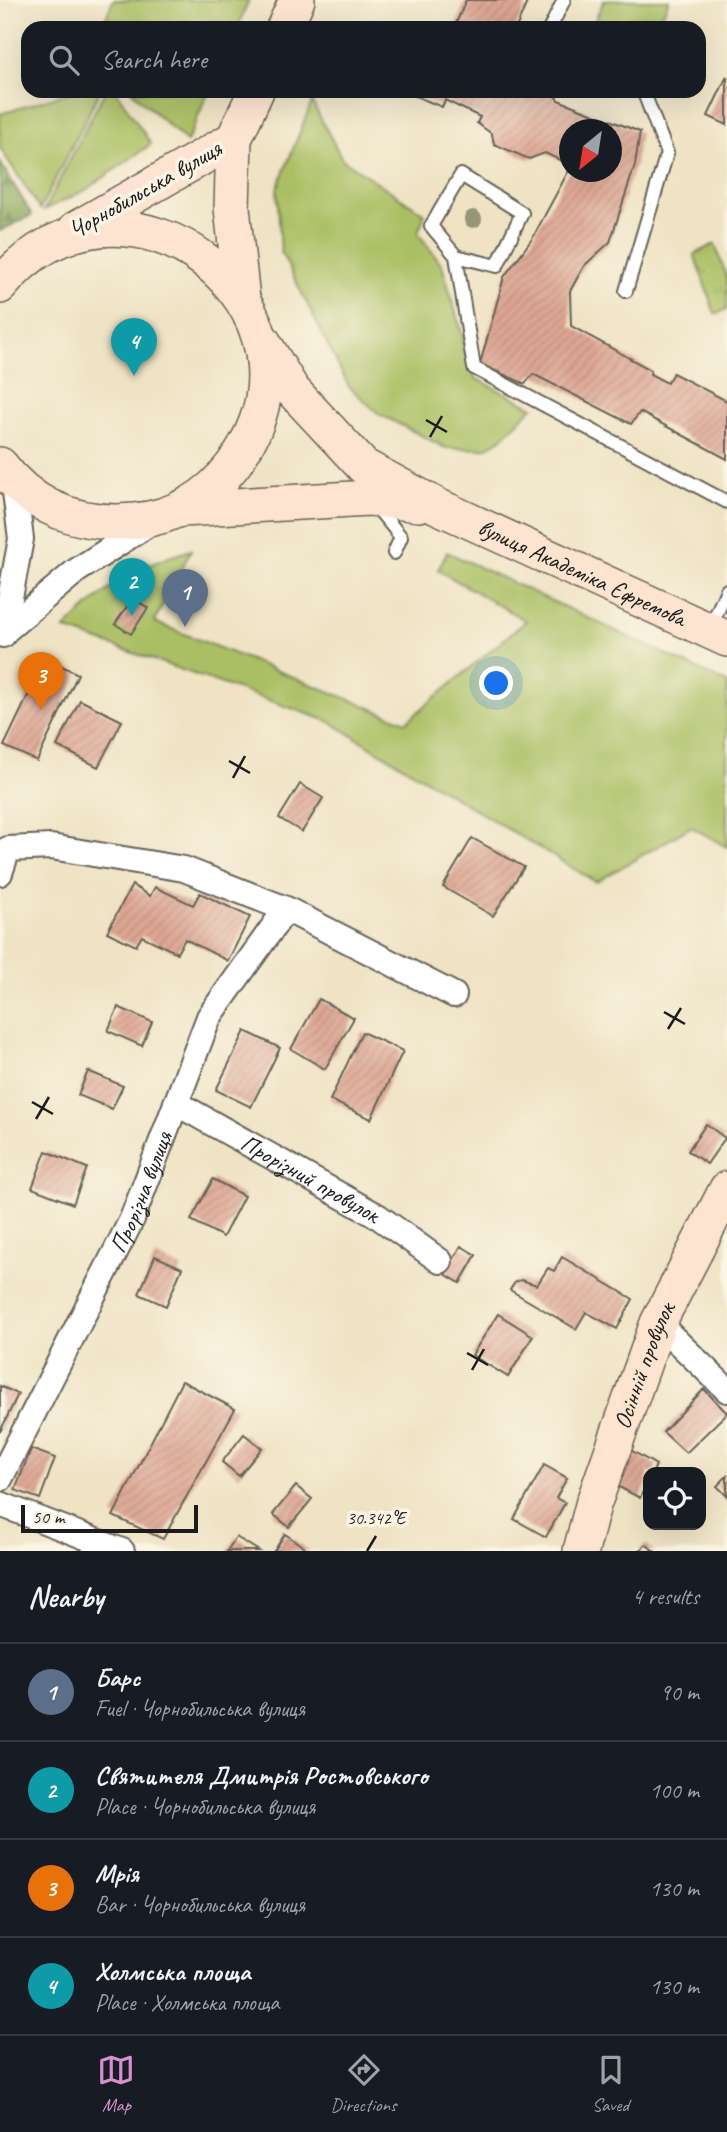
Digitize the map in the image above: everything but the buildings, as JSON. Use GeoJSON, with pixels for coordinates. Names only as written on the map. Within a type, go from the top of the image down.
{"type":"FeatureCollection","features":[{"type":"Feature","properties":{"kind":"main road"},"geometry":{"type":"LineString","coordinates":[[287,21],[297,0]]}},
{"type":"Feature","properties":{"kind":"main road","name":"Чорнобильська вулиця"},"geometry":{"type":"LineString","coordinates":[[242,299],[232,208],[234,139],[253,98]]}},
{"type":"Feature","properties":{"kind":"main road","name":"Чорнобильська вулиця"},"geometry":{"type":"LineString","coordinates":[[56,240],[189,162],[234,139]]}},
{"type":"Feature","properties":{"kind":"main road"},"geometry":{"type":"LineString","coordinates":[[0,259],[97,229],[140,230],[180,242],[215,266],[242,299],[258,334],[263,357],[262,403],[247,446],[219,482],[169,514]]}},
{"type":"Feature","properties":{"kind":"main road"},"geometry":{"type":"LineString","coordinates":[[0,286],[17,266],[56,240]]}},
{"type":"Feature","properties":{"kind":"main road","name":"вулиця Академіка Єфремова"},"geometry":{"type":"LineString","coordinates":[[258,334],[292,390],[363,466],[437,506],[718,635]]}},
{"type":"Feature","properties":{"kind":"main road","name":"вулиця Академіка Єфремова"},"geometry":{"type":"LineString","coordinates":[[7,475],[56,512],[106,524],[169,514],[369,499],[437,506]]}},
{"type":"Feature","properties":{"kind":"main road","name":"Осінній провулок"},"geometry":{"type":"LineString","coordinates":[[581,1551],[593,1505],[658,1323],[727,1189]]}},
{"type":"Feature","properties":{"kind":"street"},"geometry":{"type":"LineString","coordinates":[[3,636],[21,539],[7,475]]}},
{"type":"Feature","properties":{"kind":"street"},"geometry":{"type":"LineString","coordinates":[[3,636],[76,571],[169,514]]}},
{"type":"Feature","properties":{"kind":"street"},"geometry":{"type":"LineString","coordinates":[[0,873],[8,849],[51,847],[184,869],[286,909],[454,995]]}},
{"type":"Feature","properties":{"kind":"street","name":"Прорізна вулиця"},"geometry":{"type":"LineString","coordinates":[[0,1479],[132,1219],[209,1017],[286,909]]}},
{"type":"Feature","properties":{"kind":"street","name":"Прорізний провулок"},"geometry":{"type":"LineString","coordinates":[[176,1103],[379,1217],[440,1261]]}},
{"type":"Feature","properties":{"kind":"street"},"geometry":{"type":"LineString","coordinates":[[658,1323],[727,1390]]}},
{"type":"Feature","properties":{"kind":"street"},"geometry":{"type":"LineString","coordinates":[[0,1504],[122,1551]]}},
{"type":"Feature","properties":{"kind":"lane"},"geometry":{"type":"LineString","coordinates":[[554,21],[564,0]]}},
{"type":"Feature","properties":{"kind":"lane"},"geometry":{"type":"LineString","coordinates":[[626,291],[667,153],[646,98]]}},
{"type":"Feature","properties":{"kind":"lane"},"geometry":{"type":"LineString","coordinates":[[456,256],[497,265],[522,213],[461,175],[431,226],[456,256],[474,368],[727,502]]}},
{"type":"Feature","properties":{"kind":"lane"},"geometry":{"type":"LineString","coordinates":[[369,499],[401,537],[394,553]]}},
{"type":"Feature","properties":{"kind":"lane"},"geometry":{"type":"LineString","coordinates":[[718,635],[727,590]]}},
{"type":"Feature","properties":{"kind":"green space"},"geometry":{"type":"Polygon","coordinates":[[[113,0],[249,0],[240,21],[105,21],[113,0]]]}},
{"type":"Feature","properties":{"kind":"green space"},"geometry":{"type":"Polygon","coordinates":[[[604,0],[669,0],[660,21],[595,21],[604,0]]]}},
{"type":"Feature","properties":{"kind":"green space"},"geometry":{"type":"Polygon","coordinates":[[[51,98],[96,98],[40,209],[0,148],[0,114],[51,98]]]}},
{"type":"Feature","properties":{"kind":"green space"},"geometry":{"type":"Polygon","coordinates":[[[101,98],[121,98],[151,144],[86,190],[44,210],[101,98]]]}},
{"type":"Feature","properties":{"kind":"green space"},"geometry":{"type":"Polygon","coordinates":[[[139,98],[206,98],[187,142],[139,98]]]}},
{"type":"Feature","properties":{"kind":"green space"},"geometry":{"type":"Polygon","coordinates":[[[312,102],[342,159],[425,214],[418,233],[442,265],[475,378],[533,407],[500,440],[484,449],[446,448],[379,414],[349,387],[281,252],[277,189],[312,102]]]}},
{"type":"Feature","properties":{"kind":"green space"},"geometry":{"type":"Polygon","coordinates":[[[0,162],[32,215],[0,231],[0,162]]]}},
{"type":"Feature","properties":{"kind":"green space"},"geometry":{"type":"Polygon","coordinates":[[[715,244],[727,278],[727,309],[715,314],[694,254],[715,244]]]}},
{"type":"Feature","properties":{"kind":"green space"},"geometry":{"type":"Polygon","coordinates":[[[191,550],[154,622],[406,722],[526,621],[438,570],[447,552],[727,683],[727,847],[691,827],[596,882],[328,721],[65,629],[93,602],[122,580],[154,563],[191,550]]]}},
{"type":"Feature","properties":{"kind":"place","name":"Холмська площа"},"geometry":{"type":"Point","coordinates":[134,376]}},
{"type":"Feature","properties":{"kind":"place","name":"Святителя Дмитрія Ростовського"},"geometry":{"type":"Point","coordinates":[132,616]}},
{"type":"Feature","properties":{"kind":"place","name":"Барс"},"geometry":{"type":"Point","coordinates":[185,627]}},
{"type":"Feature","properties":{"kind":"place","name":"Мрія"},"geometry":{"type":"Point","coordinates":[41,710]}}]}
